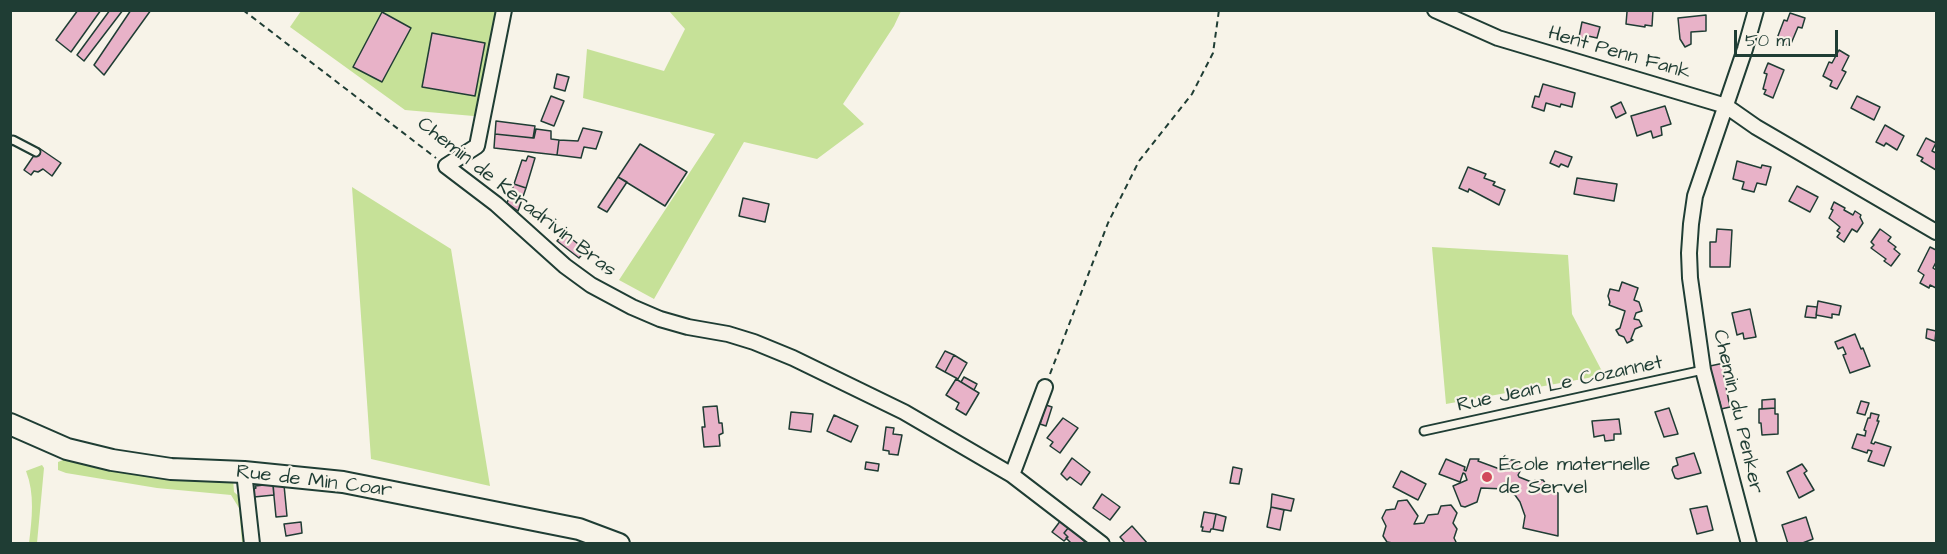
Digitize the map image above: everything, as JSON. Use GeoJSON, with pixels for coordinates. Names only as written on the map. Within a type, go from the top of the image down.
{"type":"FeatureCollection","features":[{"type":"Feature","properties":{"kind":"street"},"geometry":{"type":"LineString","coordinates":[[446,166],[477,146],[504,10]]}},
{"type":"Feature","properties":{"kind":"street","name":"Hent Penn Fank"},"geometry":{"type":"LineString","coordinates":[[1435,10],[1457,16],[1498,38],[1726,106],[1756,127],[1936,232]]}},
{"type":"Feature","properties":{"kind":"street","name":"Chemin du Penker"},"geometry":{"type":"LineString","coordinates":[[1749,543],[1703,370],[1690,278],[1689,253],[1695,196],[1756,10]]}},
{"type":"Feature","properties":{"kind":"street","name":"Chemin de Keradrivin Bras"},"geometry":{"type":"LineString","coordinates":[[446,166],[496,204],[565,266],[611,297],[660,319],[754,342],[793,358],[904,412],[1012,476],[1102,543]]}},
{"type":"Feature","properties":{"kind":"street"},"geometry":{"type":"LineString","coordinates":[[1012,476],[1045,387]]}},
{"type":"Feature","properties":{"kind":"street","name":"Rue de Min Coar"},"geometry":{"type":"LineString","coordinates":[[10,424],[67,449],[112,460],[171,469],[244,472],[343,482],[579,529],[619,543]]}},
{"type":"Feature","properties":{"kind":"street"},"geometry":{"type":"LineString","coordinates":[[244,472],[252,543]]}},
{"type":"Feature","properties":{"kind":"lane"},"geometry":{"type":"LineString","coordinates":[[10,141],[13,140],[36,152]]}},
{"type":"Feature","properties":{"kind":"lane","name":"Rue Jean Le Cozannet"},"geometry":{"type":"LineString","coordinates":[[1424,431],[1703,370]]}},
{"type":"Feature","properties":{"kind":"path","name":"Chemin de Keradrivin Bras"},"geometry":{"type":"LineString","coordinates":[[243,10],[446,166]]}},
{"type":"Feature","properties":{"kind":"path"},"geometry":{"type":"LineString","coordinates":[[1045,387],[1108,223],[1139,161],[1192,94],[1213,53],[1219,10]]}},
{"type":"Feature","properties":{"kind":"green space"},"geometry":{"type":"Polygon","coordinates":[[[301,11],[509,11],[485,117],[405,110],[290,27],[301,11]]]}},
{"type":"Feature","properties":{"kind":"green space"},"geometry":{"type":"Polygon","coordinates":[[[669,11],[901,11],[894,26],[843,104],[864,124],[817,159],[744,142],[654,299],[619,280],[715,134],[583,98],[587,49],[664,71],[685,29],[669,11]]]}},
{"type":"Feature","properties":{"kind":"green space"},"geometry":{"type":"Polygon","coordinates":[[[352,187],[451,249],[490,486],[371,459],[352,187]]]}},
{"type":"Feature","properties":{"kind":"green space"},"geometry":{"type":"Polygon","coordinates":[[[1432,247],[1568,255],[1572,314],[1604,375],[1446,404],[1432,247]]]}},
{"type":"Feature","properties":{"kind":"green space"},"geometry":{"type":"Polygon","coordinates":[[[63,460],[233,477],[234,492],[242,499],[247,543],[242,543],[239,508],[231,495],[157,488],[66,473],[58,470],[58,462],[63,460]]]}},
{"type":"Feature","properties":{"kind":"green space"},"geometry":{"type":"Polygon","coordinates":[[[42,465],[44,468],[37,543],[29,543],[32,498],[26,471],[42,465]]]}},
{"type":"Feature","properties":{"kind":"building"},"geometry":{"type":"Polygon","coordinates":[[[78,10],[101,10],[71,52],[56,40],[78,10]]]}},
{"type":"Feature","properties":{"kind":"building"},"geometry":{"type":"Polygon","coordinates":[[[110,10],[123,10],[84,61],[77,55],[110,10]]]}},
{"type":"Feature","properties":{"kind":"building"},"geometry":{"type":"Polygon","coordinates":[[[131,10],[151,10],[104,75],[94,65],[131,10]]]}},
{"type":"Feature","properties":{"kind":"building"},"geometry":{"type":"Polygon","coordinates":[[[1624,10],[1653,10],[1652,26],[1626,24],[1627,12],[1624,10]]]}},
{"type":"Feature","properties":{"kind":"building"},"geometry":{"type":"Polygon","coordinates":[[[382,12],[411,28],[382,82],[353,67],[382,12]]]}},
{"type":"Feature","properties":{"kind":"building"},"geometry":{"type":"Polygon","coordinates":[[[1790,13],[1805,18],[1802,28],[1798,27],[1790,46],[1776,41],[1784,20],[1787,21],[1790,13]]]}},
{"type":"Feature","properties":{"kind":"building"},"geometry":{"type":"Polygon","coordinates":[[[1706,15],[1706,31],[1691,32],[1691,44],[1685,47],[1680,39],[1678,18],[1706,15]]]}},
{"type":"Feature","properties":{"kind":"building"},"geometry":{"type":"Polygon","coordinates":[[[1582,22],[1600,27],[1597,38],[1579,37],[1582,22]]]}},
{"type":"Feature","properties":{"kind":"building"},"geometry":{"type":"Polygon","coordinates":[[[432,33],[485,43],[475,96],[422,87],[432,33]]]}},
{"type":"Feature","properties":{"kind":"building"},"geometry":{"type":"Polygon","coordinates":[[[1839,50],[1849,56],[1842,70],[1846,72],[1837,89],[1830,86],[1832,81],[1823,76],[1829,62],[1832,63],[1839,50]]]}},
{"type":"Feature","properties":{"kind":"building"},"geometry":{"type":"Polygon","coordinates":[[[1768,63],[1784,70],[1773,98],[1764,94],[1766,90],[1763,89],[1767,74],[1764,73],[1768,63]]]}},
{"type":"Feature","properties":{"kind":"building"},"geometry":{"type":"Polygon","coordinates":[[[557,74],[569,77],[565,91],[554,88],[557,74]]]}},
{"type":"Feature","properties":{"kind":"building"},"geometry":{"type":"Polygon","coordinates":[[[1543,84],[1575,93],[1572,107],[1561,104],[1560,107],[1546,103],[1544,111],[1532,107],[1535,96],[1539,97],[1543,84]]]}},
{"type":"Feature","properties":{"kind":"building"},"geometry":{"type":"Polygon","coordinates":[[[551,96],[564,101],[554,126],[541,121],[551,96]]]}},
{"type":"Feature","properties":{"kind":"building"},"geometry":{"type":"Polygon","coordinates":[[[1857,96],[1880,107],[1874,120],[1851,108],[1857,96]]]}},
{"type":"Feature","properties":{"kind":"building"},"geometry":{"type":"Polygon","coordinates":[[[1621,102],[1626,113],[1616,118],[1611,107],[1621,102]]]}},
{"type":"Feature","properties":{"kind":"building"},"geometry":{"type":"Polygon","coordinates":[[[1665,106],[1671,124],[1661,127],[1662,135],[1653,138],[1651,131],[1637,136],[1631,116],[1665,106]]]}},
{"type":"Feature","properties":{"kind":"building"},"geometry":{"type":"Polygon","coordinates":[[[496,121],[535,126],[533,138],[495,134],[496,121]]]}},
{"type":"Feature","properties":{"kind":"building"},"geometry":{"type":"Polygon","coordinates":[[[1885,125],[1904,136],[1897,150],[1886,143],[1884,146],[1876,142],[1885,125]]]}},
{"type":"Feature","properties":{"kind":"building"},"geometry":{"type":"Polygon","coordinates":[[[583,128],[602,132],[596,149],[584,147],[581,158],[557,155],[559,140],[578,141],[583,128]]]}},
{"type":"Feature","properties":{"kind":"building"},"geometry":{"type":"Polygon","coordinates":[[[536,129],[551,131],[551,139],[559,140],[557,155],[494,148],[495,134],[534,138],[536,129]]]}},
{"type":"Feature","properties":{"kind":"building"},"geometry":{"type":"Polygon","coordinates":[[[1926,138],[1936,143],[1932,151],[1936,153],[1936,170],[1921,161],[1923,158],[1917,155],[1926,138]]]}},
{"type":"Feature","properties":{"kind":"building"},"geometry":{"type":"Polygon","coordinates":[[[640,144],[687,172],[665,206],[618,177],[640,144]]]}},
{"type":"Feature","properties":{"kind":"building"},"geometry":{"type":"Polygon","coordinates":[[[39,148],[61,163],[52,176],[43,169],[38,172],[34,171],[31,175],[24,170],[39,148]]]}},
{"type":"Feature","properties":{"kind":"building"},"geometry":{"type":"Polygon","coordinates":[[[1555,151],[1572,157],[1568,167],[1561,164],[1559,167],[1550,163],[1555,151]]]}},
{"type":"Feature","properties":{"kind":"building"},"geometry":{"type":"Polygon","coordinates":[[[528,156],[535,158],[526,188],[514,184],[522,160],[526,161],[528,156]]]}},
{"type":"Feature","properties":{"kind":"building"},"geometry":{"type":"Polygon","coordinates":[[[1737,161],[1761,168],[1762,165],[1771,167],[1766,185],[1757,183],[1754,192],[1742,189],[1744,182],[1733,179],[1737,161]]]}},
{"type":"Feature","properties":{"kind":"building"},"geometry":{"type":"Polygon","coordinates":[[[1468,167],[1486,174],[1484,178],[1495,182],[1493,185],[1505,190],[1499,205],[1469,189],[1468,192],[1459,188],[1468,167]]]}},
{"type":"Feature","properties":{"kind":"building"},"geometry":{"type":"Polygon","coordinates":[[[618,177],[627,182],[607,212],[598,207],[618,177]]]}},
{"type":"Feature","properties":{"kind":"building"},"geometry":{"type":"Polygon","coordinates":[[[1577,178],[1617,184],[1614,201],[1574,194],[1577,178]]]}},
{"type":"Feature","properties":{"kind":"building"},"geometry":{"type":"Polygon","coordinates":[[[514,184],[526,188],[518,211],[507,203],[514,184]]]}},
{"type":"Feature","properties":{"kind":"building"},"geometry":{"type":"Polygon","coordinates":[[[1797,186],[1818,197],[1810,212],[1789,201],[1797,186]]]}},
{"type":"Feature","properties":{"kind":"building"},"geometry":{"type":"Polygon","coordinates":[[[743,198],[769,204],[765,222],[739,216],[743,198]]]}},
{"type":"Feature","properties":{"kind":"building"},"geometry":{"type":"Polygon","coordinates":[[[1834,202],[1853,215],[1855,211],[1861,215],[1863,223],[1857,232],[1852,229],[1844,242],[1837,237],[1840,227],[1829,218],[1834,202]]]}},
{"type":"Feature","properties":{"kind":"building"},"geometry":{"type":"Polygon","coordinates":[[[1717,229],[1732,230],[1730,267],[1710,267],[1710,242],[1716,242],[1717,229]]]}},
{"type":"Feature","properties":{"kind":"building"},"geometry":{"type":"Polygon","coordinates":[[[1880,229],[1891,237],[1888,241],[1896,247],[1894,249],[1900,254],[1891,266],[1884,261],[1886,259],[1871,248],[1874,245],[1871,242],[1880,229]]]}},
{"type":"Feature","properties":{"kind":"building"},"geometry":{"type":"Polygon","coordinates":[[[564,233],[586,250],[579,258],[557,241],[564,233]]]}},
{"type":"Feature","properties":{"kind":"building"},"geometry":{"type":"Polygon","coordinates":[[[1930,247],[1936,250],[1936,262],[1933,268],[1936,270],[1936,288],[1930,285],[1929,288],[1920,283],[1924,275],[1918,271],[1930,247]]]}},
{"type":"Feature","properties":{"kind":"building"},"geometry":{"type":"Polygon","coordinates":[[[1622,282],[1638,288],[1634,300],[1639,302],[1642,311],[1636,313],[1634,319],[1639,320],[1642,326],[1635,329],[1631,339],[1633,340],[1627,343],[1616,330],[1620,328],[1625,311],[1609,305],[1608,296],[1610,289],[1619,291],[1622,282]]]}},
{"type":"Feature","properties":{"kind":"building"},"geometry":{"type":"Polygon","coordinates":[[[1818,301],[1841,306],[1839,315],[1832,314],[1832,318],[1816,315],[1818,301]]]}},
{"type":"Feature","properties":{"kind":"building"},"geometry":{"type":"Polygon","coordinates":[[[1807,306],[1817,307],[1816,318],[1805,317],[1807,306]]]}},
{"type":"Feature","properties":{"kind":"building"},"geometry":{"type":"Polygon","coordinates":[[[1750,309],[1756,337],[1744,339],[1743,333],[1737,335],[1732,313],[1750,309]]]}},
{"type":"Feature","properties":{"kind":"building"},"geometry":{"type":"Polygon","coordinates":[[[1927,329],[1936,331],[1935,341],[1926,338],[1927,329]]]}},
{"type":"Feature","properties":{"kind":"building"},"geometry":{"type":"Polygon","coordinates":[[[1855,334],[1870,366],[1850,373],[1843,355],[1846,354],[1843,347],[1838,349],[1835,342],[1855,334]]]}},
{"type":"Feature","properties":{"kind":"building"},"geometry":{"type":"Polygon","coordinates":[[[945,351],[954,355],[945,372],[936,367],[945,351]]]}},
{"type":"Feature","properties":{"kind":"building"},"geometry":{"type":"Polygon","coordinates":[[[954,355],[967,363],[958,379],[945,372],[954,355]]]}},
{"type":"Feature","properties":{"kind":"building"},"geometry":{"type":"Polygon","coordinates":[[[1724,363],[1726,372],[1723,372],[1730,407],[1721,409],[1720,402],[1717,402],[1710,366],[1724,363]]]}},
{"type":"Feature","properties":{"kind":"building"},"geometry":{"type":"Polygon","coordinates":[[[964,377],[977,384],[974,390],[961,382],[964,377]]]}},
{"type":"Feature","properties":{"kind":"building"},"geometry":{"type":"Polygon","coordinates":[[[956,379],[979,393],[966,415],[956,409],[959,403],[946,395],[956,379]]]}},
{"type":"Feature","properties":{"kind":"building"},"geometry":{"type":"Polygon","coordinates":[[[1775,399],[1775,408],[1762,409],[1762,400],[1775,399]]]}},
{"type":"Feature","properties":{"kind":"building"},"geometry":{"type":"Polygon","coordinates":[[[1861,401],[1869,403],[1865,415],[1857,413],[1861,401]]]}},
{"type":"Feature","properties":{"kind":"building"},"geometry":{"type":"Polygon","coordinates":[[[1046,405],[1052,407],[1046,426],[1040,424],[1046,405]]]}},
{"type":"Feature","properties":{"kind":"building"},"geometry":{"type":"Polygon","coordinates":[[[717,406],[723,433],[719,435],[720,446],[704,447],[703,407],[717,406]]]}},
{"type":"Feature","properties":{"kind":"building"},"geometry":{"type":"Polygon","coordinates":[[[1669,408],[1678,434],[1664,437],[1655,412],[1669,408]]]}},
{"type":"Feature","properties":{"kind":"building"},"geometry":{"type":"Polygon","coordinates":[[[1775,408],[1775,414],[1778,414],[1778,434],[1762,435],[1759,409],[1775,408]]]}},
{"type":"Feature","properties":{"kind":"building"},"geometry":{"type":"Polygon","coordinates":[[[791,412],[813,414],[811,432],[789,429],[791,412]]]}},
{"type":"Feature","properties":{"kind":"building"},"geometry":{"type":"Polygon","coordinates":[[[1871,413],[1879,415],[1877,421],[1879,421],[1871,443],[1891,447],[1884,466],[1868,461],[1872,451],[1868,450],[1867,453],[1852,448],[1857,434],[1865,436],[1866,431],[1864,430],[1871,413]]]}},
{"type":"Feature","properties":{"kind":"building"},"geometry":{"type":"Polygon","coordinates":[[[834,415],[858,426],[851,442],[827,431],[834,415]]]}},
{"type":"Feature","properties":{"kind":"building"},"geometry":{"type":"Polygon","coordinates":[[[1063,418],[1078,428],[1060,453],[1050,446],[1053,442],[1047,438],[1063,418]]]}},
{"type":"Feature","properties":{"kind":"building"},"geometry":{"type":"Polygon","coordinates":[[[1619,419],[1621,434],[1614,434],[1614,440],[1605,441],[1604,435],[1594,437],[1592,421],[1619,419]]]}},
{"type":"Feature","properties":{"kind":"building"},"geometry":{"type":"Polygon","coordinates":[[[886,427],[894,428],[893,434],[902,435],[898,455],[889,454],[889,451],[883,450],[886,427]]]}},
{"type":"Feature","properties":{"kind":"building"},"geometry":{"type":"Polygon","coordinates":[[[1694,453],[1701,473],[1675,478],[1672,470],[1678,465],[1676,458],[1694,453]]]}},
{"type":"Feature","properties":{"kind":"building"},"geometry":{"type":"Polygon","coordinates":[[[1072,458],[1090,472],[1081,485],[1070,477],[1067,480],[1061,474],[1072,458]]]}},
{"type":"Feature","properties":{"kind":"building"},"geometry":{"type":"Polygon","coordinates":[[[1446,459],[1465,467],[1466,471],[1470,459],[1479,459],[1478,461],[1505,471],[1506,464],[1510,460],[1519,462],[1522,468],[1519,477],[1534,483],[1535,480],[1543,480],[1546,484],[1555,487],[1553,491],[1558,493],[1558,536],[1523,528],[1525,516],[1520,502],[1515,495],[1505,489],[1481,488],[1477,502],[1465,507],[1461,506],[1453,486],[1467,480],[1463,473],[1460,482],[1439,474],[1446,459]]]}},
{"type":"Feature","properties":{"kind":"building"},"geometry":{"type":"Polygon","coordinates":[[[866,462],[879,464],[878,471],[865,469],[866,462]]]}},
{"type":"Feature","properties":{"kind":"building"},"geometry":{"type":"Polygon","coordinates":[[[1802,464],[1807,471],[1804,473],[1814,490],[1799,498],[1787,472],[1802,464]]]}},
{"type":"Feature","properties":{"kind":"building"},"geometry":{"type":"Polygon","coordinates":[[[1233,467],[1242,469],[1239,484],[1230,483],[1233,467]]]}},
{"type":"Feature","properties":{"kind":"building"},"geometry":{"type":"Polygon","coordinates":[[[1401,471],[1426,484],[1418,500],[1393,487],[1401,471]]]}},
{"type":"Feature","properties":{"kind":"building"},"geometry":{"type":"Polygon","coordinates":[[[273,484],[274,495],[254,497],[255,486],[273,484]]]}},
{"type":"Feature","properties":{"kind":"building"},"geometry":{"type":"Polygon","coordinates":[[[284,485],[287,516],[276,517],[273,486],[284,485]]]}},
{"type":"Feature","properties":{"kind":"building"},"geometry":{"type":"Polygon","coordinates":[[[1102,494],[1120,507],[1110,520],[1093,508],[1102,494]]]}},
{"type":"Feature","properties":{"kind":"building"},"geometry":{"type":"Polygon","coordinates":[[[1272,494],[1294,499],[1291,511],[1271,507],[1272,494]]]}},
{"type":"Feature","properties":{"kind":"building"},"geometry":{"type":"Polygon","coordinates":[[[1407,500],[1418,516],[1414,524],[1424,523],[1428,515],[1438,514],[1441,506],[1451,505],[1457,513],[1453,523],[1457,529],[1454,538],[1457,544],[1387,542],[1383,536],[1386,526],[1382,518],[1386,510],[1395,509],[1398,501],[1407,500]]]}},
{"type":"Feature","properties":{"kind":"building"},"geometry":{"type":"Polygon","coordinates":[[[1707,506],[1713,530],[1697,534],[1690,509],[1707,506]]]}},
{"type":"Feature","properties":{"kind":"building"},"geometry":{"type":"Polygon","coordinates":[[[1271,507],[1284,510],[1280,530],[1267,527],[1271,507]]]}},
{"type":"Feature","properties":{"kind":"building"},"geometry":{"type":"Polygon","coordinates":[[[1204,512],[1216,514],[1213,529],[1210,532],[1202,531],[1204,512]]]}},
{"type":"Feature","properties":{"kind":"building"},"geometry":{"type":"Polygon","coordinates":[[[1216,514],[1226,517],[1223,531],[1213,529],[1216,514]]]}},
{"type":"Feature","properties":{"kind":"building"},"geometry":{"type":"Polygon","coordinates":[[[1806,517],[1813,539],[1800,544],[1788,544],[1782,525],[1806,517]]]}},
{"type":"Feature","properties":{"kind":"building"},"geometry":{"type":"Polygon","coordinates":[[[1061,520],[1069,527],[1064,533],[1068,537],[1064,541],[1052,532],[1061,520]]]}},
{"type":"Feature","properties":{"kind":"building"},"geometry":{"type":"Polygon","coordinates":[[[301,522],[302,533],[286,536],[284,524],[301,522]]]}},
{"type":"Feature","properties":{"kind":"building"},"geometry":{"type":"Polygon","coordinates":[[[1132,526],[1148,544],[1126,544],[1120,537],[1132,526]]]}},
{"type":"Feature","properties":{"kind":"building"},"geometry":{"type":"Polygon","coordinates":[[[1069,527],[1087,544],[1072,544],[1064,533],[1069,527]]]}},
{"type":"Feature","properties":{"kind":"place","name":"École maternelle de Servel"},"geometry":{"type":"Point","coordinates":[1487,477]}}]}
